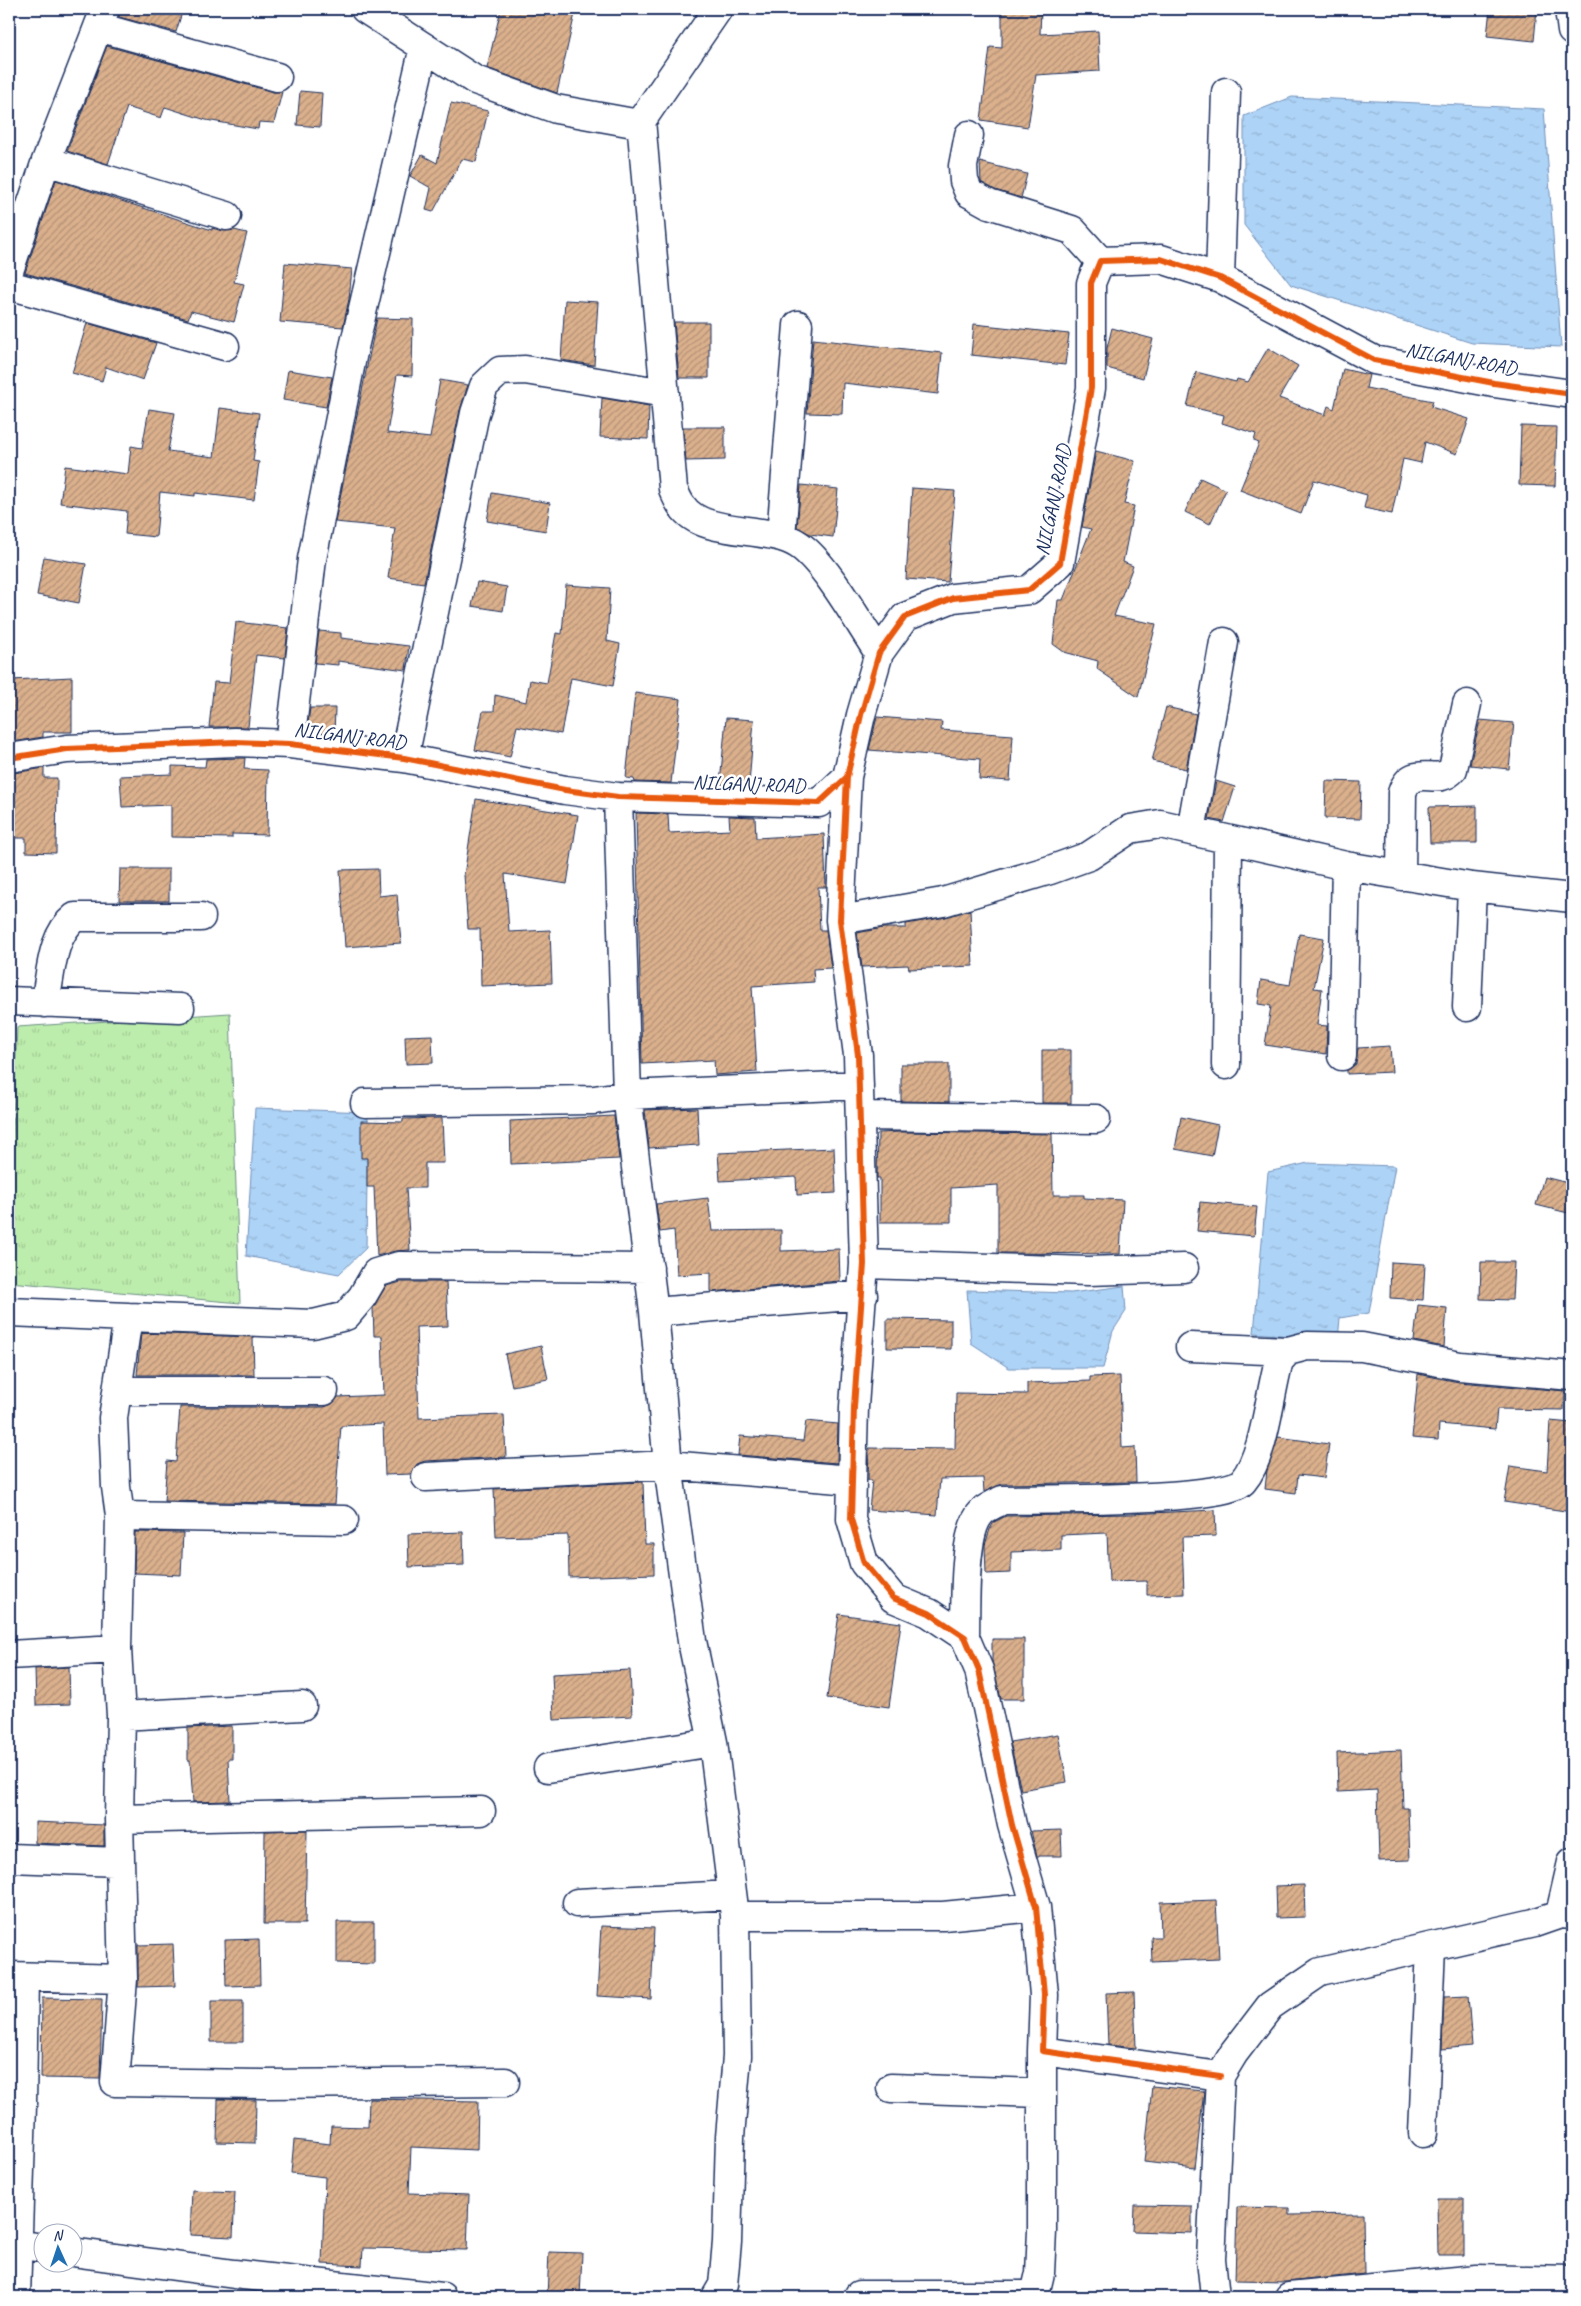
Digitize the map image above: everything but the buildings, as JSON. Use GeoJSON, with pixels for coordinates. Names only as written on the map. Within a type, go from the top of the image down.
{"type":"FeatureCollection","features":[{"type":"Feature","properties":{"kind":"street"},"geometry":{"type":"LineString","coordinates":[[365,9],[475,80],[556,109],[639,124],[718,9]]}},
{"type":"Feature","properties":{"kind":"street"},"geometry":{"type":"LineString","coordinates":[[1569,9],[1572,31]]}},
{"type":"Feature","properties":{"kind":"street"},"geometry":{"type":"LineString","coordinates":[[9,272],[46,160],[101,18],[277,77]]}},
{"type":"Feature","properties":{"kind":"street"},"geometry":{"type":"LineString","coordinates":[[290,744],[312,559],[354,347],[424,47]]}},
{"type":"Feature","properties":{"kind":"street"},"geometry":{"type":"LineString","coordinates":[[1220,278],[1226,92]]}},
{"type":"Feature","properties":{"kind":"street"},"geometry":{"type":"LineString","coordinates":[[642,120],[673,489],[682,507],[694,518],[712,524],[781,536],[800,545],[818,563],[879,653]]}},
{"type":"Feature","properties":{"kind":"street"},"geometry":{"type":"LineString","coordinates":[[969,135],[963,166],[964,181],[969,193],[989,204],[1072,230],[1100,261]]}},
{"type":"Feature","properties":{"kind":"street"},"geometry":{"type":"LineString","coordinates":[[46,160],[227,216]]}},
{"type":"Feature","properties":{"kind":"street","name":"NILGANJ ROAD"},"geometry":{"type":"LineString","coordinates":[[9,758],[67,749],[235,742],[290,744],[404,758],[565,790],[618,797],[819,803],[847,777],[861,715],[879,653],[905,617],[953,598],[1029,590],[1060,563],[1091,388],[1091,283],[1100,261],[1161,259],[1220,278],[1374,360],[1572,394]]}},
{"type":"Feature","properties":{"kind":"street"},"geometry":{"type":"LineString","coordinates":[[9,285],[225,346]]}},
{"type":"Feature","properties":{"kind":"street"},"geometry":{"type":"LineString","coordinates":[[781,536],[798,325]]}},
{"type":"Feature","properties":{"kind":"street"},"geometry":{"type":"LineString","coordinates":[[404,758],[475,413],[484,386],[500,371],[525,370],[665,393]]}},
{"type":"Feature","properties":{"kind":"street"},"geometry":{"type":"LineString","coordinates":[[1191,831],[1224,642]]}},
{"type":"Feature","properties":{"kind":"street"},"geometry":{"type":"LineString","coordinates":[[1401,876],[1402,793],[1406,782],[1412,777],[1443,775],[1450,772],[1453,768],[1467,704]]}},
{"type":"Feature","properties":{"kind":"street"},"geometry":{"type":"LineString","coordinates":[[847,777],[840,920],[858,1055],[864,1264],[854,1407],[851,1518],[864,1563],[893,1598],[929,1613],[965,1637]]}},
{"type":"Feature","properties":{"kind":"street"},"geometry":{"type":"LineString","coordinates":[[618,797],[628,1095],[654,1312],[668,1465],[692,1642],[713,1742],[733,1905],[737,2056],[730,2137],[727,2242],[723,2285],[716,2297]]}},
{"type":"Feature","properties":{"kind":"street"},"geometry":{"type":"LineString","coordinates":[[840,920],[943,902],[1050,870],[1089,856],[1130,829],[1160,824],[1346,866],[1401,876],[1472,887],[1572,898]]}},
{"type":"Feature","properties":{"kind":"street"},"geometry":{"type":"LineString","coordinates":[[1226,1066],[1228,840]]}},
{"type":"Feature","properties":{"kind":"street"},"geometry":{"type":"LineString","coordinates":[[1342,1056],[1346,866]]}},
{"type":"Feature","properties":{"kind":"street"},"geometry":{"type":"LineString","coordinates":[[1467,1007],[1472,887]]}},
{"type":"Feature","properties":{"kind":"street"},"geometry":{"type":"LineString","coordinates":[[45,1003],[55,950],[64,926],[75,917],[201,917]]}},
{"type":"Feature","properties":{"kind":"street"},"geometry":{"type":"LineString","coordinates":[[9,1001],[180,1008]]}},
{"type":"Feature","properties":{"kind":"street"},"geometry":{"type":"LineString","coordinates":[[365,1103],[594,1100],[628,1095],[859,1085]]}},
{"type":"Feature","properties":{"kind":"street"},"geometry":{"type":"LineString","coordinates":[[861,1116],[1096,1118]]}},
{"type":"Feature","properties":{"kind":"street"},"geometry":{"type":"LineString","coordinates":[[864,1264],[1088,1271],[1184,1268]]}},
{"type":"Feature","properties":{"kind":"street"},"geometry":{"type":"LineString","coordinates":[[9,1312],[313,1324],[346,1316],[362,1297],[376,1273],[399,1266],[649,1268]]}},
{"type":"Feature","properties":{"kind":"street"},"geometry":{"type":"LineString","coordinates":[[654,1312],[862,1296]]}},
{"type":"Feature","properties":{"kind":"street"},"geometry":{"type":"LineString","coordinates":[[128,1317],[113,1418],[116,1487],[120,1516],[118,1649],[121,1716],[119,1818],[123,1979],[115,2082],[264,2084],[505,2082]]}},
{"type":"Feature","properties":{"kind":"street"},"geometry":{"type":"LineString","coordinates":[[1190,1347],[1288,1351],[1307,1346],[1362,1347],[1460,1366],[1572,1376]]}},
{"type":"Feature","properties":{"kind":"street"},"geometry":{"type":"LineString","coordinates":[[859,2295],[1025,2295],[1036,2290],[1040,2273],[1044,1995],[1036,1908],[1012,1825],[979,1670],[965,1637],[970,1531],[982,1512],[1002,1500],[1192,1495],[1229,1490],[1243,1483],[1257,1459],[1279,1362],[1288,1351]]}},
{"type":"Feature","properties":{"kind":"street"},"geometry":{"type":"LineString","coordinates":[[118,1391],[324,1392]]}},
{"type":"Feature","properties":{"kind":"street"},"geometry":{"type":"LineString","coordinates":[[426,1477],[668,1465],[852,1480]]}},
{"type":"Feature","properties":{"kind":"street"},"geometry":{"type":"LineString","coordinates":[[120,1516],[344,1520]]}},
{"type":"Feature","properties":{"kind":"street"},"geometry":{"type":"LineString","coordinates":[[9,1655],[118,1649]]}},
{"type":"Feature","properties":{"kind":"street"},"geometry":{"type":"LineString","coordinates":[[121,1716],[302,1706]]}},
{"type":"Feature","properties":{"kind":"street"},"geometry":{"type":"LineString","coordinates":[[548,1768],[713,1742]]}},
{"type":"Feature","properties":{"kind":"street"},"geometry":{"type":"LineString","coordinates":[[119,1818],[481,1812]]}},
{"type":"Feature","properties":{"kind":"street"},"geometry":{"type":"LineString","coordinates":[[9,1858],[120,1862]]}},
{"type":"Feature","properties":{"kind":"street"},"geometry":{"type":"LineString","coordinates":[[1215,2297],[1211,2259],[1220,2076],[1234,2053],[1270,2006],[1320,1972],[1566,1914],[1572,1862]]}},
{"type":"Feature","properties":{"kind":"street"},"geometry":{"type":"LineString","coordinates":[[577,1903],[733,1905],[943,1916],[1036,1908]]}},
{"type":"Feature","properties":{"kind":"street"},"geometry":{"type":"LineString","coordinates":[[1423,2133],[1431,1947]]}},
{"type":"Feature","properties":{"kind":"street"},"geometry":{"type":"LineString","coordinates":[[16,2297],[30,2246],[16,1977],[123,1979]]}},
{"type":"Feature","properties":{"kind":"street"},"geometry":{"type":"LineString","coordinates":[[1042,2051],[1220,2076]]}},
{"type":"Feature","properties":{"kind":"street"},"geometry":{"type":"LineString","coordinates":[[891,2088],[1042,2093]]}},
{"type":"Feature","properties":{"kind":"street"},"geometry":{"type":"LineString","coordinates":[[82,2254],[234,2286],[442,2297]]}},
{"type":"Feature","properties":{"kind":"street"},"geometry":{"type":"LineString","coordinates":[[1290,2297],[1476,2279],[1572,2281]]}},
{"type":"Feature","properties":{"kind":"green space"},"geometry":{"type":"Polygon","coordinates":[[[230,1013],[240,1303],[9,1282],[9,1219],[17,1027],[230,1013]]]}},
{"type":"Feature","properties":{"kind":"water"},"geometry":{"type":"Polygon","coordinates":[[[1292,97],[1544,109],[1561,347],[1472,343],[1291,285],[1244,225],[1244,116],[1292,97]]]}},
{"type":"Feature","properties":{"kind":"water"},"geometry":{"type":"Polygon","coordinates":[[[255,1108],[368,1112],[366,1248],[339,1274],[246,1256],[255,1108]]]}},
{"type":"Feature","properties":{"kind":"water"},"geometry":{"type":"Polygon","coordinates":[[[1308,1163],[1395,1166],[1369,1313],[1340,1318],[1338,1340],[1254,1333],[1268,1172],[1308,1163]]]}},
{"type":"Feature","properties":{"kind":"water"},"geometry":{"type":"Polygon","coordinates":[[[1124,1286],[1126,1311],[1113,1331],[1103,1368],[1009,1368],[971,1343],[967,1290],[1071,1293],[1124,1286]]]}},
{"type":"Feature","properties":{"kind":"cycle path"},"geometry":{"type":"LineString","coordinates":[[9,758],[67,749],[235,742],[290,744],[404,758],[565,790],[618,797],[819,803],[847,777],[861,715],[879,653],[905,617],[953,598],[1029,590],[1060,563],[1091,388],[1091,283],[1100,261],[1161,259],[1220,278],[1374,360],[1494,383],[1572,394]]}},
{"type":"Feature","properties":{"kind":"cycle path"},"geometry":{"type":"LineString","coordinates":[[847,777],[840,920],[858,1055],[864,1264],[854,1407],[851,1519],[864,1563],[893,1598],[929,1613],[965,1637],[979,1670],[1012,1825],[1036,1907],[1044,1995],[1042,2051],[1220,2076]]}}]}
